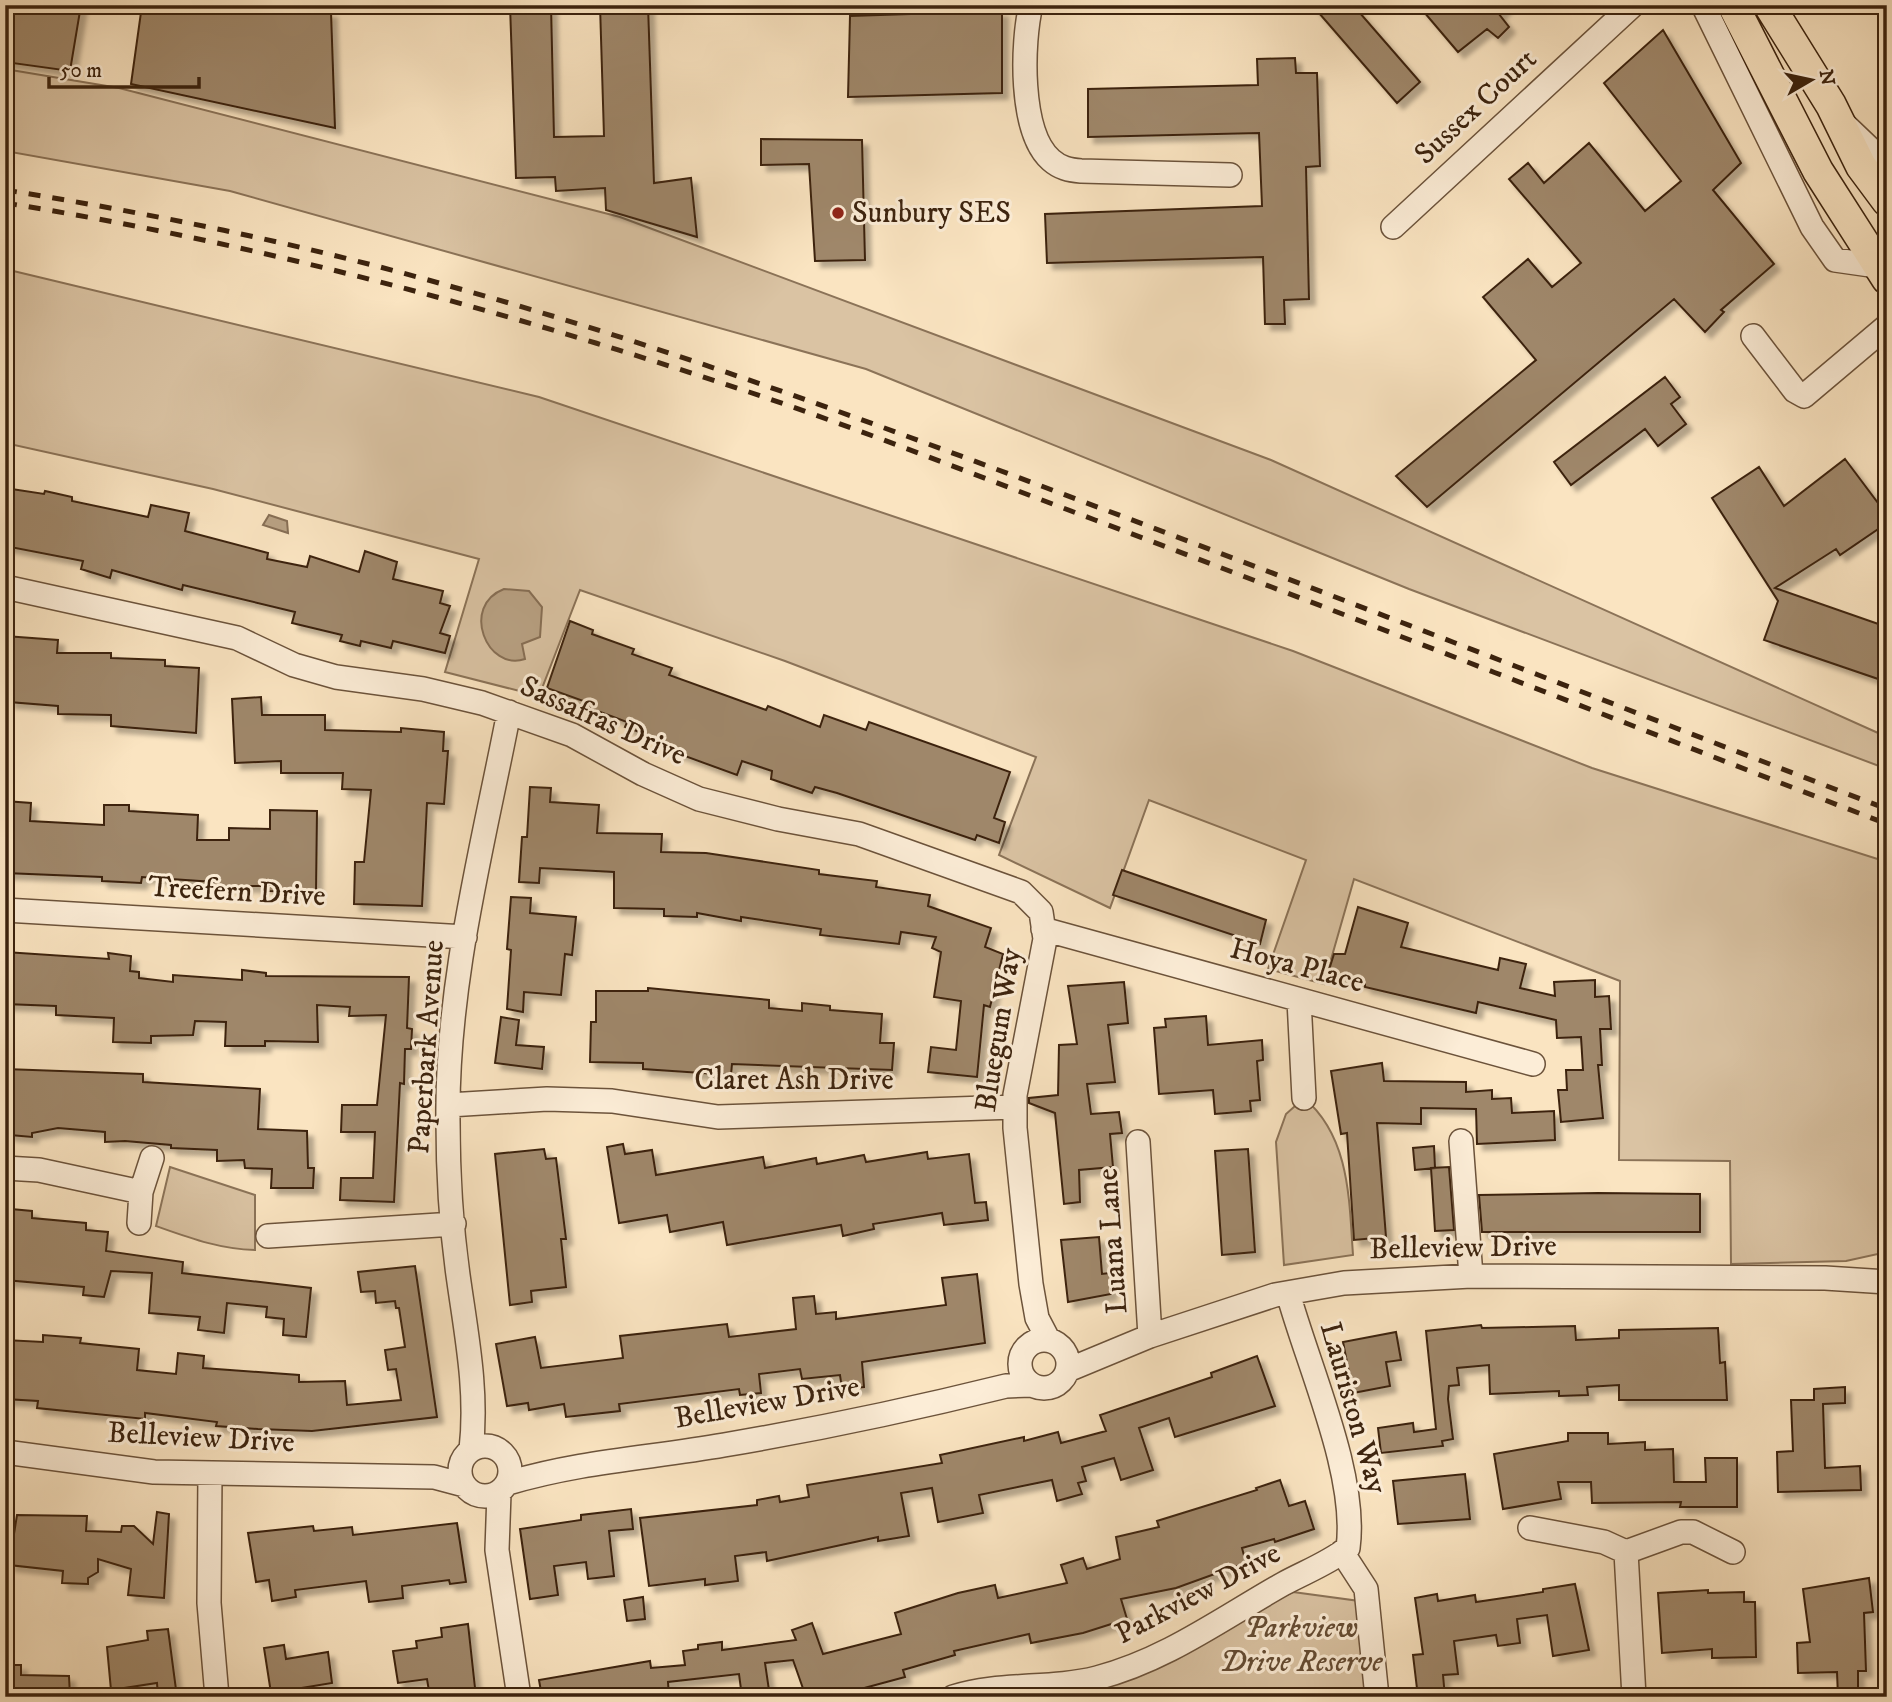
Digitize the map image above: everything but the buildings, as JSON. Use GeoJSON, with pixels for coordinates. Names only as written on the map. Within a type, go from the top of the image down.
{"type":"FeatureCollection","features":[{"type":"Feature","properties":{"kind":"main road"},"geometry":{"type":"LineString","coordinates":[[1733,5],[1818,171],[1882,272]]}},
{"type":"Feature","properties":{"kind":"main road"},"geometry":{"type":"LineString","coordinates":[[1769,5],[1838,118],[1861,166],[1887,201]]}},
{"type":"Feature","properties":{"kind":"street"},"geometry":{"type":"LineString","coordinates":[[1031,5],[1027,23],[1027,103],[1036,136],[1048,158],[1063,169],[1081,171],[1230,175]]}},
{"type":"Feature","properties":{"kind":"street","name":"Sussex Court"},"geometry":{"type":"LineString","coordinates":[[1393,227],[1633,5]]}},
{"type":"Feature","properties":{"kind":"street"},"geometry":{"type":"LineString","coordinates":[[1703,5],[1812,227],[1835,260],[1882,272]]}},
{"type":"Feature","properties":{"kind":"street"},"geometry":{"type":"LineString","coordinates":[[1838,118],[1887,165]]}},
{"type":"Feature","properties":{"kind":"street"},"geometry":{"type":"LineString","coordinates":[[1753,336],[1795,391],[1804,396],[1887,326]]}},
{"type":"Feature","properties":{"kind":"street","name":"Sassafras Drive"},"geometry":{"type":"LineString","coordinates":[[5,587],[237,638],[294,665],[336,677],[423,689],[509,712],[572,735],[643,774],[699,799],[778,819],[859,834],[1021,892],[1042,920]]}},
{"type":"Feature","properties":{"kind":"street","name":"Paperbark Avenue"},"geometry":{"type":"LineString","coordinates":[[487,1489],[460,1469],[467,1454],[474,1420],[473,1388],[454,1224],[449,1105],[459,967],[509,712]]}},
{"type":"Feature","properties":{"kind":"street","name":"Treefern Drive"},"geometry":{"type":"LineString","coordinates":[[5,910],[465,937]]}},
{"type":"Feature","properties":{"kind":"street","name":"Hoya Place"},"geometry":{"type":"LineString","coordinates":[[1042,920],[1299,1000],[1533,1064]]}},
{"type":"Feature","properties":{"kind":"street","name":"Bluegum Way"},"geometry":{"type":"LineString","coordinates":[[1032,1385],[1020,1368],[1046,1353],[1031,1284],[1015,1107],[1045,939],[1042,920]]}},
{"type":"Feature","properties":{"kind":"street"},"geometry":{"type":"LineString","coordinates":[[1299,1000],[1304,1098]]}},
{"type":"Feature","properties":{"kind":"street","name":"Claret Ash Drive"},"geometry":{"type":"LineString","coordinates":[[449,1105],[547,1099],[612,1101],[718,1117],[1015,1107]]}},
{"type":"Feature","properties":{"kind":"street"},"geometry":{"type":"LineString","coordinates":[[1461,1141],[1472,1276]]}},
{"type":"Feature","properties":{"kind":"street","name":"Luana Lane"},"geometry":{"type":"LineString","coordinates":[[1138,1142],[1150,1336]]}},
{"type":"Feature","properties":{"kind":"street"},"geometry":{"type":"LineString","coordinates":[[139,1223],[141,1192],[152,1158]]}},
{"type":"Feature","properties":{"kind":"street"},"geometry":{"type":"LineString","coordinates":[[5,1168],[38,1170],[141,1192]]}},
{"type":"Feature","properties":{"kind":"street"},"geometry":{"type":"LineString","coordinates":[[268,1236],[454,1224]]}},
{"type":"Feature","properties":{"kind":"street","name":"Belleview Drive"},"geometry":{"type":"LineString","coordinates":[[1825,1278],[1887,1265]]}},
{"type":"Feature","properties":{"kind":"street","name":"Belleview Drive"},"geometry":{"type":"LineString","coordinates":[[960,1397],[1046,1353],[1113,1350],[1287,1293],[1344,1283],[1472,1276],[1825,1278],[1887,1282]]}},
{"type":"Feature","properties":{"kind":"street","name":"Lauriston Way"},"geometry":{"type":"LineString","coordinates":[[1287,1293],[1343,1471],[1351,1520],[1348,1548],[1342,1552]]}},
{"type":"Feature","properties":{"kind":"street","name":"Belleview Drive"},"geometry":{"type":"LineString","coordinates":[[5,1452],[153,1472],[434,1477],[487,1489],[583,1463],[721,1446],[1006,1386],[1032,1385],[1051,1388],[1060,1383],[1046,1353]]}},
{"type":"Feature","properties":{"kind":"street","name":"Paperbark Avenue"},"geometry":{"type":"LineString","coordinates":[[473,1388],[501,1452]]}},
{"type":"Feature","properties":{"kind":"street"},"geometry":{"type":"LineString","coordinates":[[501,1452],[511,1476],[487,1489],[519,1697]]}},
{"type":"Feature","properties":{"kind":"street","name":"Belleview Drive"},"geometry":{"type":"LineString","coordinates":[[394,1477],[436,1470],[467,1454],[501,1452],[583,1463]]}},
{"type":"Feature","properties":{"kind":"street"},"geometry":{"type":"LineString","coordinates":[[210,1473],[209,1603],[217,1697]]}},
{"type":"Feature","properties":{"kind":"street"},"geometry":{"type":"LineString","coordinates":[[1530,1528],[1604,1542],[1626,1552],[1681,1532],[1693,1532],[1733,1552]]}},
{"type":"Feature","properties":{"kind":"street"},"geometry":{"type":"LineString","coordinates":[[1342,1552],[1366,1589],[1377,1697]]}},
{"type":"Feature","properties":{"kind":"street","name":"Parkview Drive"},"geometry":{"type":"LineString","coordinates":[[953,1697],[1095,1679],[1146,1663],[1202,1634],[1342,1552]]}},
{"type":"Feature","properties":{"kind":"street"},"geometry":{"type":"LineString","coordinates":[[1626,1552],[1634,1697]]}},
{"type":"Feature","properties":{"kind":"green space"},"geometry":{"type":"Polygon","coordinates":[[[5,69],[119,88],[620,217],[1271,460],[1887,737],[1887,769],[1409,589],[866,369],[230,191],[5,151],[5,69]]]}},
{"type":"Feature","properties":{"kind":"green space"},"geometry":{"type":"Polygon","coordinates":[[[5,269],[539,397],[1293,651],[1592,768],[1887,862],[1887,1252],[1846,1261],[1731,1264],[1730,1161],[1619,1160],[1620,981],[1354,879],[1324,984],[1268,969],[1306,860],[1149,800],[1110,908],[999,855],[1036,757],[785,661],[580,590],[539,696],[445,672],[479,559],[213,489],[5,443],[5,269]]]}},
{"type":"Feature","properties":{"kind":"green space"},"geometry":{"type":"Polygon","coordinates":[[[1304,1098],[1319,1114],[1339,1150],[1348,1191],[1353,1255],[1284,1265],[1276,1142],[1286,1114],[1304,1098]]]}},
{"type":"Feature","properties":{"kind":"green space"},"geometry":{"type":"Polygon","coordinates":[[[170,1167],[255,1195],[255,1250],[217,1245],[156,1226],[170,1167]]]}},
{"type":"Feature","properties":{"kind":"green space","name":"Parkview Drive Reserve"},"geometry":{"type":"Polygon","coordinates":[[[1293,1592],[1359,1601],[1370,1697],[980,1697],[1136,1667],[1293,1592]]]}},
{"type":"Feature","properties":{"kind":"shaded area"},"geometry":{"type":"Polygon","coordinates":[[[269,515],[287,521],[288,533],[263,525],[269,515]]]}},
{"type":"Feature","properties":{"kind":"shaded area"},"geometry":{"type":"Polygon","coordinates":[[[504,589],[529,591],[542,607],[540,637],[522,644],[525,659],[511,660],[500,656],[490,647],[484,635],[481,622],[483,609],[491,597],[504,589]]]}},
{"type":"Feature","properties":{"kind":"railway"},"geometry":{"type":"LineString","coordinates":[[5,190],[118,209],[287,244],[398,272],[611,334],[767,386],[1178,537],[1887,809]]}},
{"type":"Feature","properties":{"kind":"railway"},"geometry":{"type":"LineString","coordinates":[[5,203],[194,238],[381,282],[566,334],[749,392],[879,438],[1887,824]]}},
{"type":"Feature","properties":{"kind":"place","name":"Sunbury SES"},"geometry":{"type":"Point","coordinates":[838,213]}}]}
